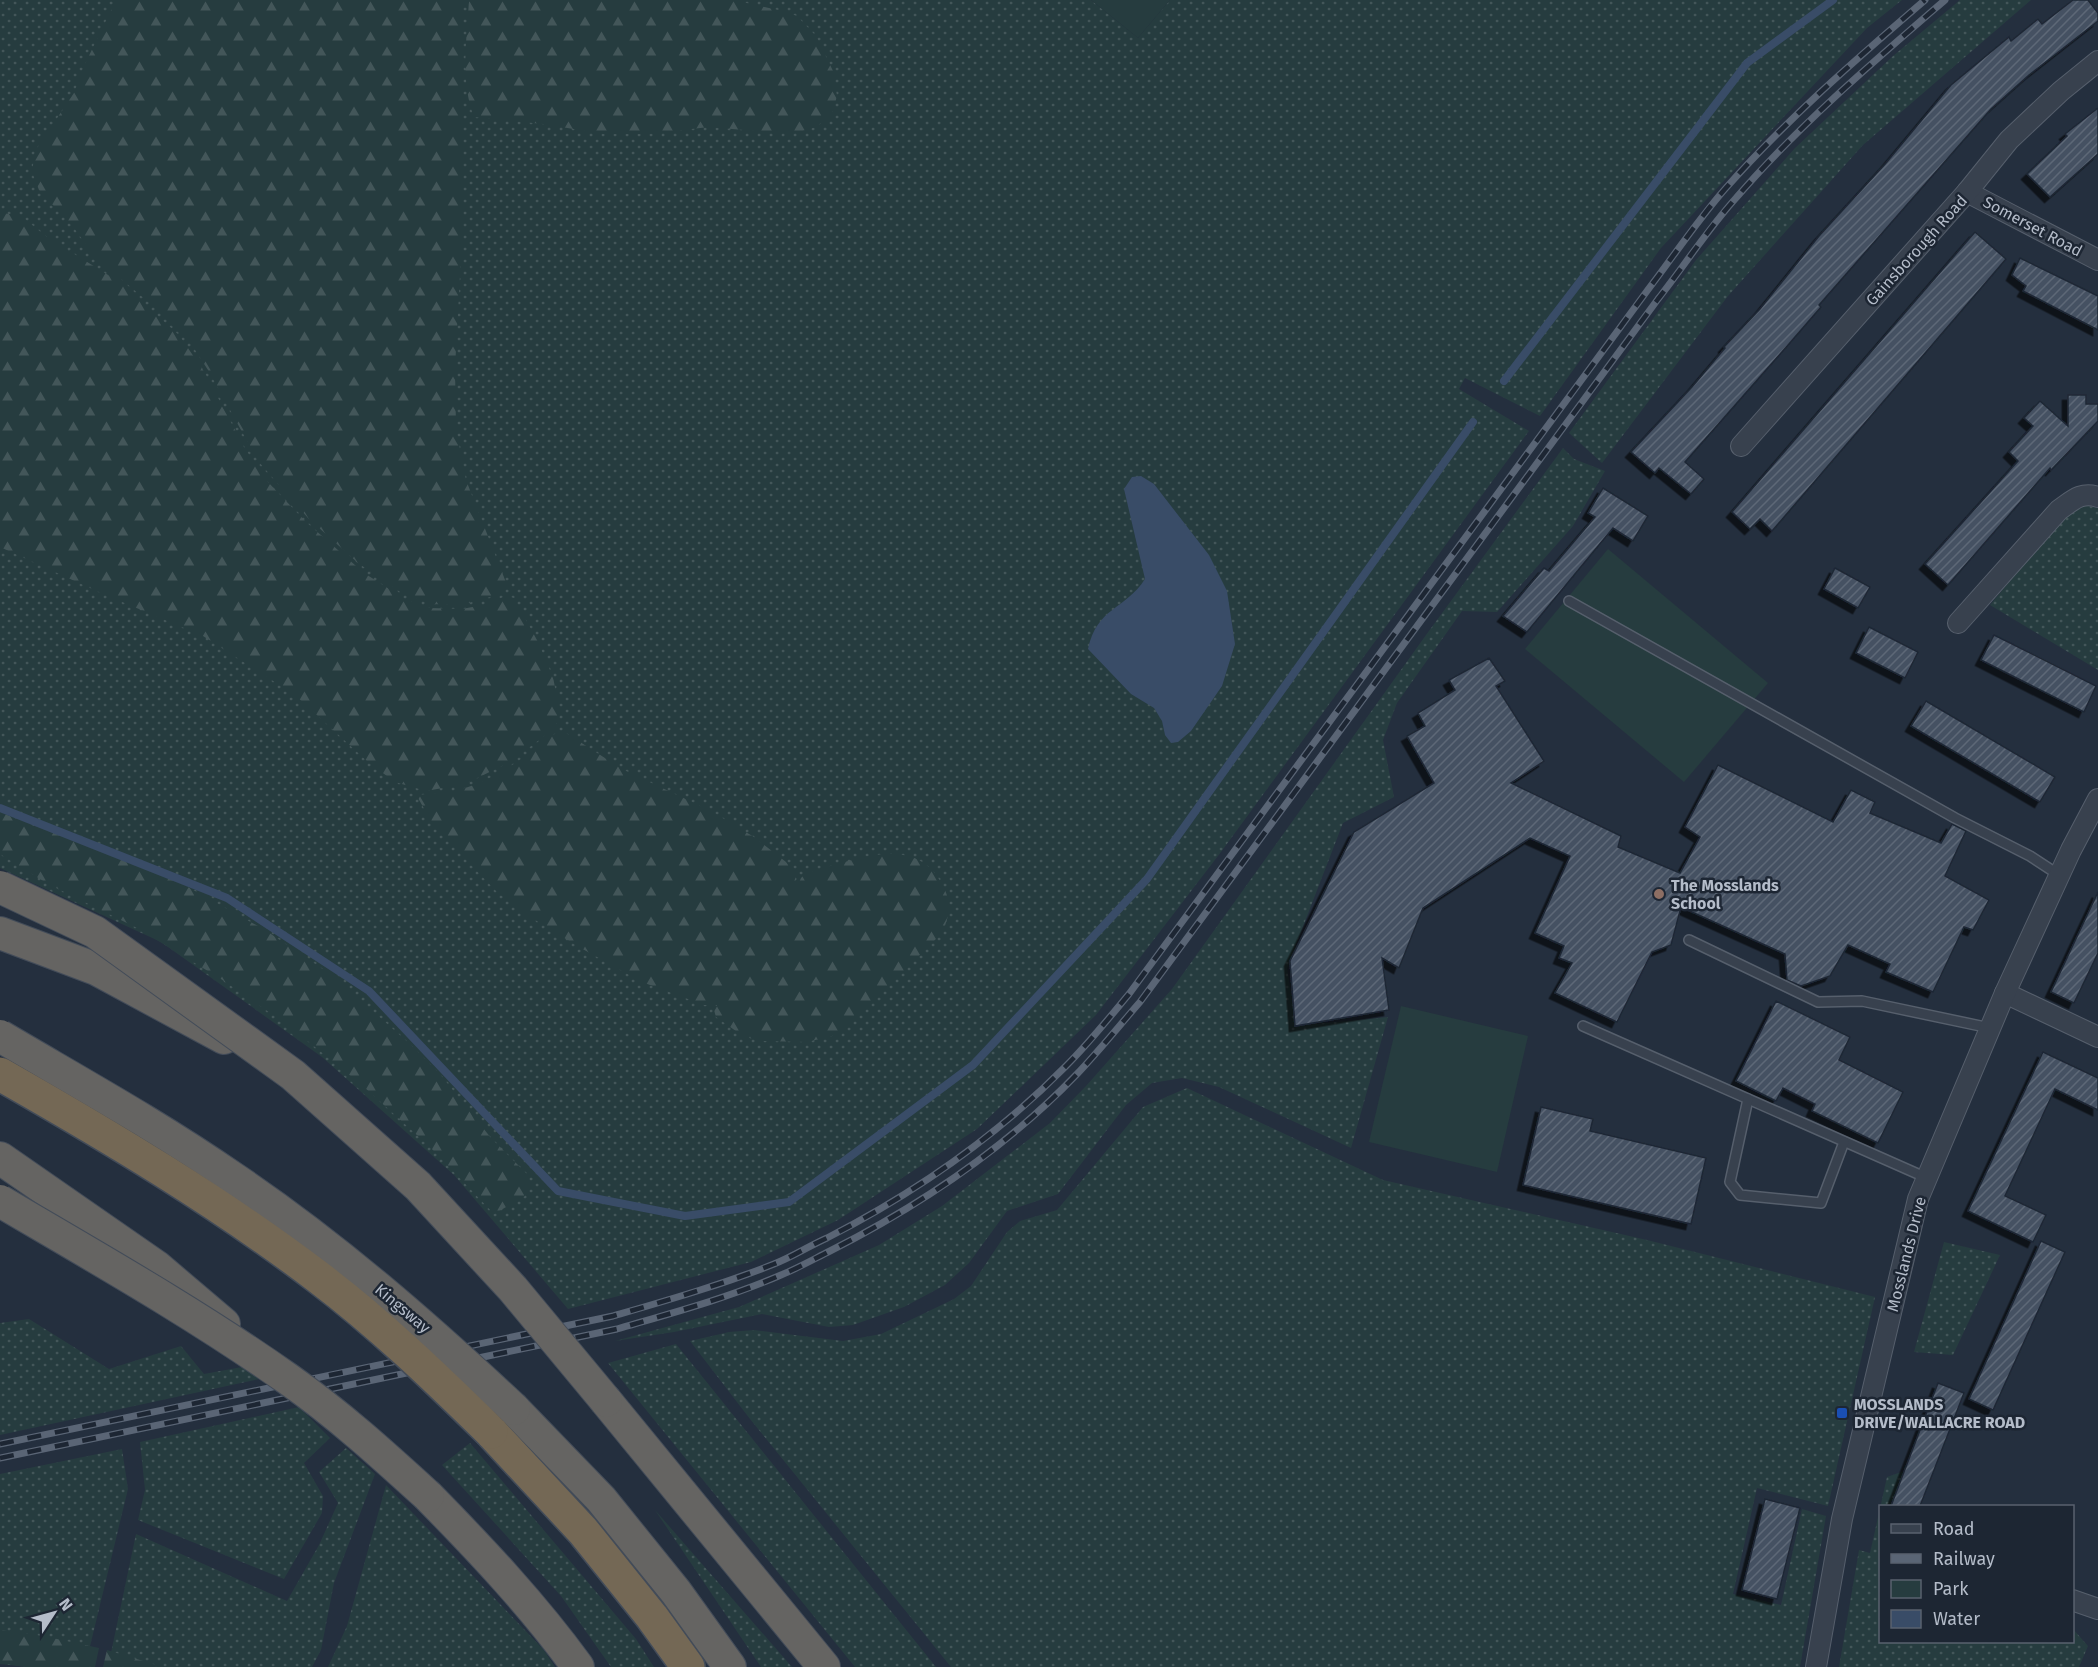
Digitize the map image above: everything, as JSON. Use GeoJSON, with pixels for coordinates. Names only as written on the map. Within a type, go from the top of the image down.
{"type":"FeatureCollection","features":[{"type":"Feature","properties":{"kind":"highway"},"geometry":{"type":"LineString","coordinates":[[0,887],[95,932],[293,1075],[418,1186],[513,1289],[824,1667]]}},
{"type":"Feature","properties":{"kind":"highway"},"geometry":{"type":"LineString","coordinates":[[0,933],[96,969],[293,1075]]}},
{"type":"Feature","properties":{"kind":"highway","name":"Kingsway"},"geometry":{"type":"LineString","coordinates":[[0,1035],[104,1096],[233,1177],[342,1257],[433,1333],[502,1421],[601,1499],[676,1592],[730,1667]]}},
{"type":"Feature","properties":{"kind":"highway"},"geometry":{"type":"LineString","coordinates":[[0,1074],[191,1188],[319,1278],[420,1363],[502,1421],[688,1667]]}},
{"type":"Feature","properties":{"kind":"highway"},"geometry":{"type":"LineString","coordinates":[[0,1158],[157,1267],[288,1379],[358,1433],[428,1496],[489,1558],[578,1667]]}},
{"type":"Feature","properties":{"kind":"highway"},"geometry":{"type":"LineString","coordinates":[[0,1201],[149,1288],[288,1379]]}},
{"type":"Feature","properties":{"kind":"street","name":"Gainsborough Road"},"geometry":{"type":"LineString","coordinates":[[1741,446],[1967,192],[2009,140],[2061,91],[2098,61]]}},
{"type":"Feature","properties":{"kind":"street","name":"Somerset Road"},"geometry":{"type":"LineString","coordinates":[[1967,192],[2098,260]]}},
{"type":"Feature","properties":{"kind":"street"},"geometry":{"type":"LineString","coordinates":[[1958,623],[2059,510],[2077,496],[2090,494],[2098,497]]}},
{"type":"Feature","properties":{"kind":"street","name":"Mosslands Drive"},"geometry":{"type":"LineString","coordinates":[[1816,1667],[1842,1519],[1918,1199],[2005,993],[2059,875],[2098,799]]}},
{"type":"Feature","properties":{"kind":"street"},"geometry":{"type":"LineString","coordinates":[[2005,993],[2098,1037]]}},
{"type":"Feature","properties":{"kind":"street"},"geometry":{"type":"LineString","coordinates":[[2074,1600],[2098,1609]]}},
{"type":"Feature","properties":{"kind":"lane"},"geometry":{"type":"LineString","coordinates":[[1569,601],[1955,818],[2030,856],[2059,875]]}},
{"type":"Feature","properties":{"kind":"lane"},"geometry":{"type":"LineString","coordinates":[[1689,940],[1818,1002],[1862,1000],[1990,1028]]}},
{"type":"Feature","properties":{"kind":"lane"},"geometry":{"type":"LineString","coordinates":[[1583,1026],[1927,1178]]}},
{"type":"Feature","properties":{"kind":"lane"},"geometry":{"type":"LineString","coordinates":[[1748,1099],[1730,1182],[1740,1195],[1821,1203],[1844,1142]]}},
{"type":"Feature","properties":{"kind":"green space"},"geometry":{"type":"Polygon","coordinates":[[[0,0],[1091,0],[1138,38],[1170,0],[1902,0],[1867,28],[1661,248],[1540,416],[1465,378],[1459,389],[1529,431],[1221,852],[1096,1015],[977,1129],[838,1220],[751,1262],[568,1309],[454,1175],[322,1057],[161,942],[0,868],[0,0]]]}},
{"type":"Feature","properties":{"kind":"green space"},"geometry":{"type":"Polygon","coordinates":[[[116,0],[463,0],[461,56],[463,219],[455,368],[456,429],[466,480],[507,585],[504,592],[461,605],[431,604],[403,594],[358,563],[308,518],[258,461],[208,370],[188,339],[172,322],[95,257],[74,228],[39,190],[32,172],[35,151],[74,93],[84,66],[116,0]]]}},
{"type":"Feature","properties":{"kind":"green space"},"geometry":{"type":"Polygon","coordinates":[[[469,0],[733,0],[783,11],[797,16],[816,36],[833,71],[837,96],[832,114],[816,127],[792,134],[709,127],[648,134],[604,134],[543,124],[474,117],[466,74],[469,0]]]}},
{"type":"Feature","properties":{"kind":"green space"},"geometry":{"type":"Polygon","coordinates":[[[1091,0],[1170,0],[1138,38],[1091,0]]]}},
{"type":"Feature","properties":{"kind":"green space"},"geometry":{"type":"Polygon","coordinates":[[[1960,0],[2031,0],[1863,145],[1728,296],[1602,463],[1569,433],[1696,260],[1795,148],[1893,56],[1960,0]]]}},
{"type":"Feature","properties":{"kind":"green space"},"geometry":{"type":"Polygon","coordinates":[[[0,214],[21,216],[47,237],[121,283],[179,335],[205,373],[244,447],[267,481],[305,521],[364,573],[405,599],[430,608],[462,609],[483,605],[506,596],[514,598],[538,642],[553,677],[560,714],[555,728],[510,762],[465,784],[426,791],[395,782],[368,762],[295,695],[203,636],[0,547],[0,214]]]}},
{"type":"Feature","properties":{"kind":"green space"},"geometry":{"type":"Polygon","coordinates":[[[1563,448],[1574,459],[1605,471],[1573,526],[1497,612],[1462,611],[1397,703],[1383,740],[1394,797],[1343,823],[1287,968],[1296,1026],[1388,1017],[1351,1148],[1219,1087],[1182,1078],[1152,1083],[1126,1105],[1058,1194],[1007,1211],[969,1263],[945,1285],[904,1307],[853,1325],[829,1327],[762,1314],[674,1332],[615,1341],[739,1307],[879,1245],[942,1206],[1050,1123],[1172,989],[1563,448]]]}},
{"type":"Feature","properties":{"kind":"green space"},"geometry":{"type":"Polygon","coordinates":[[[2085,505],[2098,508],[2098,670],[1990,605],[2063,517],[2085,505]]]}},
{"type":"Feature","properties":{"kind":"green space"},"geometry":{"type":"Polygon","coordinates":[[[1608,549],[1768,683],[1684,782],[1525,649],[1608,549]]]}},
{"type":"Feature","properties":{"kind":"green space"},"geometry":{"type":"Polygon","coordinates":[[[563,731],[622,769],[711,811],[754,837],[795,869],[796,890],[806,873],[842,863],[880,854],[898,854],[915,858],[930,868],[945,891],[949,909],[942,933],[846,1028],[832,1036],[807,1042],[759,1041],[743,1036],[716,1017],[714,1010],[717,1005],[704,1005],[642,982],[527,915],[497,892],[453,846],[430,819],[418,798],[419,795],[461,789],[500,773],[557,732],[563,731]]]}},
{"type":"Feature","properties":{"kind":"green space"},"geometry":{"type":"Polygon","coordinates":[[[0,812],[123,857],[170,877],[265,930],[333,976],[410,1044],[440,1074],[491,1138],[529,1176],[525,1196],[494,1214],[430,1147],[363,1086],[289,1026],[221,979],[137,928],[48,884],[0,854],[0,812]]]}},
{"type":"Feature","properties":{"kind":"green space"},"geometry":{"type":"Polygon","coordinates":[[[1401,1006],[1528,1036],[1497,1172],[1369,1142],[1401,1006]]]}},
{"type":"Feature","properties":{"kind":"green space"},"geometry":{"type":"Polygon","coordinates":[[[1187,1088],[1383,1180],[1647,1240],[1875,1297],[1828,1506],[1757,1488],[1733,1594],[1781,1605],[1802,1509],[1826,1516],[1800,1667],[951,1667],[750,1419],[690,1341],[729,1332],[754,1330],[843,1341],[881,1334],[954,1299],[971,1286],[1007,1232],[1020,1221],[1057,1210],[1143,1107],[1187,1088]]]}},
{"type":"Feature","properties":{"kind":"green space"},"geometry":{"type":"Polygon","coordinates":[[[1944,1242],[2000,1255],[1953,1355],[1914,1352],[1944,1242]]]}},
{"type":"Feature","properties":{"kind":"green space"},"geometry":{"type":"Polygon","coordinates":[[[29,1319],[109,1369],[181,1346],[204,1374],[242,1367],[259,1379],[0,1435],[0,1323],[29,1319]]]}},
{"type":"Feature","properties":{"kind":"green space"},"geometry":{"type":"Polygon","coordinates":[[[676,1344],[936,1667],[855,1667],[608,1363],[676,1344]]]}},
{"type":"Feature","properties":{"kind":"green space"},"geometry":{"type":"Polygon","coordinates":[[[299,1407],[330,1438],[304,1463],[323,1496],[322,1513],[284,1579],[138,1520],[145,1490],[140,1442],[299,1407]]]}},
{"type":"Feature","properties":{"kind":"green space"},"geometry":{"type":"Polygon","coordinates":[[[470,1443],[636,1639],[654,1667],[611,1667],[561,1596],[442,1465],[470,1443]]]}},
{"type":"Feature","properties":{"kind":"green space"},"geometry":{"type":"Polygon","coordinates":[[[346,1448],[375,1474],[334,1583],[321,1650],[312,1667],[108,1667],[136,1534],[287,1601],[319,1545],[338,1503],[319,1472],[346,1448]]]}},
{"type":"Feature","properties":{"kind":"green space"},"geometry":{"type":"Polygon","coordinates":[[[122,1449],[128,1489],[85,1667],[28,1667],[0,1664],[0,1474],[122,1449]]]}},
{"type":"Feature","properties":{"kind":"green space"},"geometry":{"type":"Polygon","coordinates":[[[1904,1471],[1891,1505],[1881,1505],[1887,1477],[1904,1471]]]}},
{"type":"Feature","properties":{"kind":"green space"},"geometry":{"type":"Polygon","coordinates":[[[386,1485],[544,1650],[555,1667],[328,1667],[347,1626],[386,1485]]]}},
{"type":"Feature","properties":{"kind":"green space"},"geometry":{"type":"Polygon","coordinates":[[[655,1510],[792,1667],[761,1667],[655,1510]]]}},
{"type":"Feature","properties":{"kind":"green space"},"geometry":{"type":"Polygon","coordinates":[[[1879,1512],[1879,1643],[2074,1643],[2074,1630],[2088,1646],[2079,1667],[1839,1667],[1859,1550],[1870,1553],[1879,1512]]]}},
{"type":"Feature","properties":{"kind":"green space"},"geometry":{"type":"Polygon","coordinates":[[[0,1630],[99,1648],[95,1667],[25,1667],[0,1663],[0,1630]]]}},
{"type":"Feature","properties":{"kind":"green space"},"geometry":{"type":"Polygon","coordinates":[[[107,1650],[163,1667],[103,1667],[107,1650]]]}},
{"type":"Feature","properties":{"kind":"water"},"geometry":{"type":"Polygon","coordinates":[[[1141,476],[1154,484],[1209,555],[1227,591],[1235,644],[1222,686],[1191,731],[1178,742],[1171,743],[1165,735],[1162,721],[1154,708],[1131,694],[1088,649],[1098,625],[1145,579],[1124,489],[1132,477],[1141,476]]]}},
{"type":"Feature","properties":{"kind":"building"},"geometry":{"type":"Polygon","coordinates":[[[2073,0],[2088,0],[2098,13],[2098,21],[2029,75],[1991,109],[1819,305],[1821,307],[1685,462],[1704,479],[1691,494],[1659,468],[1655,473],[1631,452],[1692,387],[1724,347],[1760,309],[1819,236],[1886,163],[1951,85],[2009,37],[2011,41],[2038,19],[2042,24],[2073,0]]]}},
{"type":"Feature","properties":{"kind":"building"},"geometry":{"type":"Polygon","coordinates":[[[2098,108],[2098,154],[2050,197],[2027,174],[2067,136],[2065,134],[2098,108]]]}},
{"type":"Feature","properties":{"kind":"building"},"geometry":{"type":"Polygon","coordinates":[[[1975,232],[2006,259],[1772,531],[1760,519],[1750,529],[1732,512],[1975,232]]]}},
{"type":"Feature","properties":{"kind":"building"},"geometry":{"type":"Polygon","coordinates":[[[2020,258],[2098,296],[2098,330],[2023,291],[2026,286],[2012,275],[2020,258]]]}},
{"type":"Feature","properties":{"kind":"building"},"geometry":{"type":"Polygon","coordinates":[[[2068,395],[2086,395],[2086,404],[2098,404],[2098,421],[2051,470],[2050,468],[1948,585],[1925,564],[2018,461],[2009,452],[2033,426],[2024,418],[2040,401],[2068,426],[2068,395]]]}},
{"type":"Feature","properties":{"kind":"building"},"geometry":{"type":"Polygon","coordinates":[[[1603,488],[1648,516],[1633,541],[1613,528],[1527,632],[1503,616],[1544,568],[1549,571],[1595,517],[1588,513],[1603,488]]]}},
{"type":"Feature","properties":{"kind":"building"},"geometry":{"type":"Polygon","coordinates":[[[1835,568],[1870,587],[1858,608],[1824,589],[1835,568]]]}},
{"type":"Feature","properties":{"kind":"building"},"geometry":{"type":"Polygon","coordinates":[[[1869,627],[1918,652],[1905,678],[1856,653],[1869,627]]]}},
{"type":"Feature","properties":{"kind":"building"},"geometry":{"type":"Polygon","coordinates":[[[1994,635],[2096,686],[2084,712],[1981,660],[1994,635]]]}},
{"type":"Feature","properties":{"kind":"building"},"geometry":{"type":"Polygon","coordinates":[[[1489,658],[1505,681],[1496,686],[1544,761],[1511,783],[1621,836],[1618,847],[1680,873],[1700,837],[1685,827],[1718,765],[1833,822],[1851,790],[1875,802],[1870,813],[1941,843],[1952,824],[1966,831],[1945,876],[1989,900],[1973,930],[1964,927],[1933,992],[1886,972],[1890,964],[1848,945],[1830,976],[1801,986],[1787,980],[1785,954],[1681,907],[1671,945],[1652,952],[1617,1022],[1555,993],[1572,963],[1559,958],[1564,946],[1535,933],[1570,856],[1530,838],[1423,908],[1399,968],[1382,958],[1389,1010],[1295,1026],[1290,961],[1354,832],[1434,783],[1407,736],[1425,726],[1418,713],[1455,690],[1449,680],[1489,658]]]}},
{"type":"Feature","properties":{"kind":"building"},"geometry":{"type":"Polygon","coordinates":[[[1926,701],[2055,777],[2040,802],[1911,726],[1926,701]]]}},
{"type":"Feature","properties":{"kind":"building"},"geometry":{"type":"Polygon","coordinates":[[[2098,892],[2098,953],[2074,1003],[2051,992],[2098,892]]]}},
{"type":"Feature","properties":{"kind":"building"},"geometry":{"type":"Polygon","coordinates":[[[1776,1001],[1850,1037],[1839,1060],[1903,1092],[1878,1143],[1812,1111],[1815,1104],[1783,1088],[1776,1101],[1736,1081],[1776,1001]]]}},
{"type":"Feature","properties":{"kind":"building"},"geometry":{"type":"Polygon","coordinates":[[[2043,1052],[2098,1078],[2098,1110],[2055,1089],[2005,1196],[2046,1215],[2033,1242],[1968,1211],[2043,1052]]]}},
{"type":"Feature","properties":{"kind":"building"},"geometry":{"type":"Polygon","coordinates":[[[1541,1107],[1593,1119],[1590,1131],[1706,1158],[1691,1224],[1523,1185],[1541,1107]]]}},
{"type":"Feature","properties":{"kind":"building"},"geometry":{"type":"Polygon","coordinates":[[[2041,1241],[2065,1252],[1993,1410],[1969,1399],[2041,1241]]]}},
{"type":"Feature","properties":{"kind":"building"},"geometry":{"type":"Polygon","coordinates":[[[1938,1383],[1964,1393],[1920,1505],[1891,1505],[1938,1383]]]}},
{"type":"Feature","properties":{"kind":"building"},"geometry":{"type":"Polygon","coordinates":[[[1765,1499],[1800,1508],[1777,1599],[1742,1590],[1765,1499]]]}},
{"type":"Feature","properties":{"kind":"waterway"},"geometry":{"type":"LineString","coordinates":[[1504,381],[1747,63],[1833,0]]}},
{"type":"Feature","properties":{"kind":"waterway"},"geometry":{"type":"LineString","coordinates":[[0,808],[227,898],[369,991],[558,1191],[685,1216],[789,1202],[973,1065],[1147,879],[1473,422]]}},
{"type":"Feature","properties":{"kind":"railway"},"geometry":{"type":"LineString","coordinates":[[0,1444],[613,1316],[694,1292],[774,1264],[827,1238],[892,1202],[954,1161],[1040,1092],[1091,1039],[1129,994],[1715,201],[1797,115],[1925,0]]}},
{"type":"Feature","properties":{"kind":"railway"},"geometry":{"type":"LineString","coordinates":[[0,1458],[617,1329],[700,1305],[787,1272],[864,1233],[929,1194],[992,1150],[1050,1101],[1077,1074],[1140,1002],[1726,210],[1760,171],[1811,120],[1863,71],[1945,0]]}},
{"type":"Feature","properties":{"kind":"place","name":"The Mosslands School"},"geometry":{"type":"Point","coordinates":[1659,894]}},
{"type":"Feature","properties":{"kind":"place","name":"MOSSLANDS DRIVE/WALLACRE ROAD"},"geometry":{"type":"Point","coordinates":[1842,1413]}}]}
